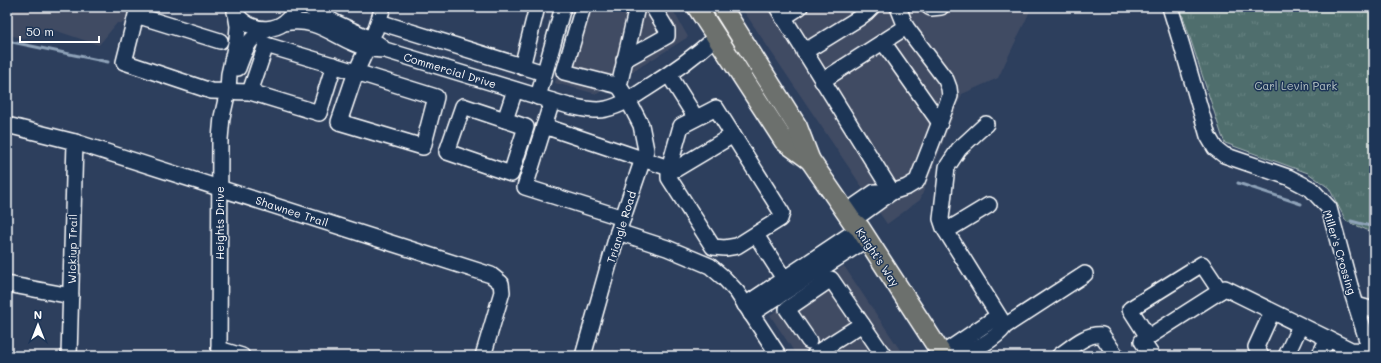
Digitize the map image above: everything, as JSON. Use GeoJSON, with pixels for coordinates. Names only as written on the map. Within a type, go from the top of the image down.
{"type":"FeatureCollection","features":[{"type":"Feature","properties":{"kind":"main road","name":"Knight's Way"},"geometry":{"type":"LineString","coordinates":[[698,7],[784,141],[810,160]]}},
{"type":"Feature","properties":{"kind":"main road","name":"Knight's Way"},"geometry":{"type":"LineString","coordinates":[[728,9],[797,126],[810,160],[948,355]]}},
{"type":"Feature","properties":{"kind":"main road"},"geometry":{"type":"LineString","coordinates":[[716,37],[720,34],[726,35],[755,77],[774,88]]}},
{"type":"Feature","properties":{"kind":"street"},"geometry":{"type":"LineString","coordinates":[[284,23],[294,11],[295,7]]}},
{"type":"Feature","properties":{"kind":"street"},"geometry":{"type":"LineString","coordinates":[[309,7],[369,44]]}},
{"type":"Feature","properties":{"kind":"street"},"geometry":{"type":"LineString","coordinates":[[250,92],[266,45],[334,65],[356,72],[436,97],[423,147],[339,122],[356,72],[379,22],[383,7]]}},
{"type":"Feature","properties":{"kind":"street"},"geometry":{"type":"LineString","coordinates":[[522,66],[537,7]]}},
{"type":"Feature","properties":{"kind":"street"},"geometry":{"type":"LineString","coordinates":[[538,97],[563,7]]}},
{"type":"Feature","properties":{"kind":"street"},"geometry":{"type":"LineString","coordinates":[[583,7],[564,72],[619,86],[637,7]]}},
{"type":"Feature","properties":{"kind":"street"},"geometry":{"type":"LineString","coordinates":[[624,60],[667,36],[667,30],[653,7]]}},
{"type":"Feature","properties":{"kind":"street"},"geometry":{"type":"LineString","coordinates":[[800,7],[779,10],[892,192]]}},
{"type":"Feature","properties":{"kind":"street"},"geometry":{"type":"LineString","coordinates":[[804,52],[860,13],[867,12],[872,7]]}},
{"type":"Feature","properties":{"kind":"street"},"geometry":{"type":"LineString","coordinates":[[809,342],[788,308],[791,290],[856,225],[875,192],[892,192],[907,187],[917,181],[950,96],[946,80],[906,27],[898,7]]}},
{"type":"Feature","properties":{"kind":"street"},"geometry":{"type":"LineString","coordinates":[[929,7],[941,7]]}},
{"type":"Feature","properties":{"kind":"street","name":"Miller's Crossing"},"geometry":{"type":"LineString","coordinates":[[1170,7],[1208,136],[1215,148],[1224,155],[1288,177],[1311,189],[1329,208],[1371,354]]}},
{"type":"Feature","properties":{"kind":"street"},"geometry":{"type":"LineString","coordinates":[[234,10],[243,22],[254,28],[269,28]]}},
{"type":"Feature","properties":{"kind":"street"},"geometry":{"type":"LineString","coordinates":[[228,90],[229,74],[238,32],[234,10]]}},
{"type":"Feature","properties":{"kind":"street"},"geometry":{"type":"LineString","coordinates":[[220,41],[137,11],[124,62],[211,90],[250,92],[319,113],[334,65]]}},
{"type":"Feature","properties":{"kind":"street"},"geometry":{"type":"LineString","coordinates":[[228,90],[250,41],[263,31],[284,23],[293,21],[312,23],[352,42],[369,44]]}},
{"type":"Feature","properties":{"kind":"street"},"geometry":{"type":"LineString","coordinates":[[379,22],[544,73]]}},
{"type":"Feature","properties":{"kind":"street"},"geometry":{"type":"LineString","coordinates":[[822,81],[906,27]]}},
{"type":"Feature","properties":{"kind":"street","name":"Commercial Drive"},"geometry":{"type":"LineString","coordinates":[[369,44],[569,106],[604,110],[618,106],[669,75],[716,37]]}},
{"type":"Feature","properties":{"kind":"street"},"geometry":{"type":"LineString","coordinates":[[883,42],[940,123]]}},
{"type":"Feature","properties":{"kind":"street"},"geometry":{"type":"LineString","coordinates":[[669,75],[696,118]]}},
{"type":"Feature","properties":{"kind":"street","name":"Triangle Road"},"geometry":{"type":"LineString","coordinates":[[583,356],[618,232],[646,150],[641,125],[619,86]]}},
{"type":"Feature","properties":{"kind":"street","name":"Heights Drive"},"geometry":{"type":"LineString","coordinates":[[219,352],[220,127],[228,90]]}},
{"type":"Feature","properties":{"kind":"street"},"geometry":{"type":"LineString","coordinates":[[505,120],[515,90]]}},
{"type":"Feature","properties":{"kind":"street"},"geometry":{"type":"LineString","coordinates":[[552,101],[525,187],[623,218]]}},
{"type":"Feature","properties":{"kind":"street"},"geometry":{"type":"LineString","coordinates":[[463,106],[505,120],[526,127],[511,174],[447,152],[463,106]]}},
{"type":"Feature","properties":{"kind":"street"},"geometry":{"type":"LineString","coordinates":[[710,266],[713,247],[669,178],[669,168],[681,126],[716,108],[782,213],[780,219],[737,246],[725,248],[713,247]]}},
{"type":"Feature","properties":{"kind":"street"},"geometry":{"type":"LineString","coordinates":[[986,124],[959,149],[947,167],[941,219],[946,231],[1001,321]]}},
{"type":"Feature","properties":{"kind":"street","name":"Shawnee Trail"},"geometry":{"type":"LineString","coordinates":[[7,125],[75,142],[491,275],[501,283],[502,292],[483,356]]}},
{"type":"Feature","properties":{"kind":"street"},"geometry":{"type":"LineString","coordinates":[[544,126],[669,168],[676,169],[733,135]]}},
{"type":"Feature","properties":{"kind":"street","name":"Wickiup Trail"},"geometry":{"type":"LineString","coordinates":[[69,356],[75,142]]}},
{"type":"Feature","properties":{"kind":"street"},"geometry":{"type":"LineString","coordinates":[[946,231],[989,205]]}},
{"type":"Feature","properties":{"kind":"street"},"geometry":{"type":"LineString","coordinates":[[618,232],[667,248],[710,266],[737,292],[779,356]]}},
{"type":"Feature","properties":{"kind":"street"},"geometry":{"type":"LineString","coordinates":[[756,235],[791,290]]}},
{"type":"Feature","properties":{"kind":"street"},"geometry":{"type":"LineString","coordinates":[[1148,337],[1130,309],[1150,296],[1202,264],[1220,291]]}},
{"type":"Feature","properties":{"kind":"street"},"geometry":{"type":"LineString","coordinates":[[948,355],[1001,321],[1085,274]]}},
{"type":"Feature","properties":{"kind":"street"},"geometry":{"type":"LineString","coordinates":[[748,309],[791,290],[831,280],[884,356]]}},
{"type":"Feature","properties":{"kind":"street"},"geometry":{"type":"LineString","coordinates":[[7,284],[71,296]]}},
{"type":"Feature","properties":{"kind":"street"},"geometry":{"type":"LineString","coordinates":[[1152,356],[1142,341],[1225,288],[1351,350],[1371,354]]}},
{"type":"Feature","properties":{"kind":"street"},"geometry":{"type":"LineString","coordinates":[[1356,304],[1374,310]]}},
{"type":"Feature","properties":{"kind":"street"},"geometry":{"type":"LineString","coordinates":[[1261,356],[1256,347],[1272,312]]}},
{"type":"Feature","properties":{"kind":"street"},"geometry":{"type":"LineString","coordinates":[[815,356],[815,354],[862,324]]}},
{"type":"Feature","properties":{"kind":"street"},"geometry":{"type":"LineString","coordinates":[[1286,356],[1300,326]]}},
{"type":"Feature","properties":{"kind":"street"},"geometry":{"type":"LineString","coordinates":[[1059,356],[1089,336],[1095,334],[1102,335],[1115,354],[1112,356]]}},
{"type":"Feature","properties":{"kind":"street"},"geometry":{"type":"LineString","coordinates":[[1319,356],[1328,339]]}},
{"type":"Feature","properties":{"kind":"street"},"geometry":{"type":"LineString","coordinates":[[219,352],[242,356]]}},
{"type":"Feature","properties":{"kind":"shaded area"},"geometry":{"type":"Polygon","coordinates":[[[7,7],[132,7],[129,23],[117,23],[99,45],[54,30],[24,39],[7,34],[7,7]]]}},
{"type":"Feature","properties":{"kind":"shaded area"},"geometry":{"type":"Polygon","coordinates":[[[575,7],[671,7],[688,37],[597,94],[555,83],[575,7]]]}},
{"type":"Feature","properties":{"kind":"shaded area"},"geometry":{"type":"Polygon","coordinates":[[[741,7],[1032,7],[998,78],[962,94],[920,200],[887,224],[741,7]]]}},
{"type":"Feature","properties":{"kind":"shaded area"},"geometry":{"type":"Polygon","coordinates":[[[844,266],[904,356],[797,356],[770,315],[844,266]]]}},
{"type":"Feature","properties":{"kind":"green space","name":"Carl Levin Park"},"geometry":{"type":"Polygon","coordinates":[[[1180,7],[1374,7],[1374,233],[1346,221],[1329,188],[1308,173],[1225,143],[1180,7]]]}},
{"type":"Feature","properties":{"kind":"waterway"},"geometry":{"type":"LineString","coordinates":[[7,41],[108,62]]}},
{"type":"Feature","properties":{"kind":"waterway"},"geometry":{"type":"LineString","coordinates":[[1238,183],[1301,204]]}},
{"type":"Feature","properties":{"kind":"waterway"},"geometry":{"type":"LineString","coordinates":[[1351,221],[1374,227]]}}]}
